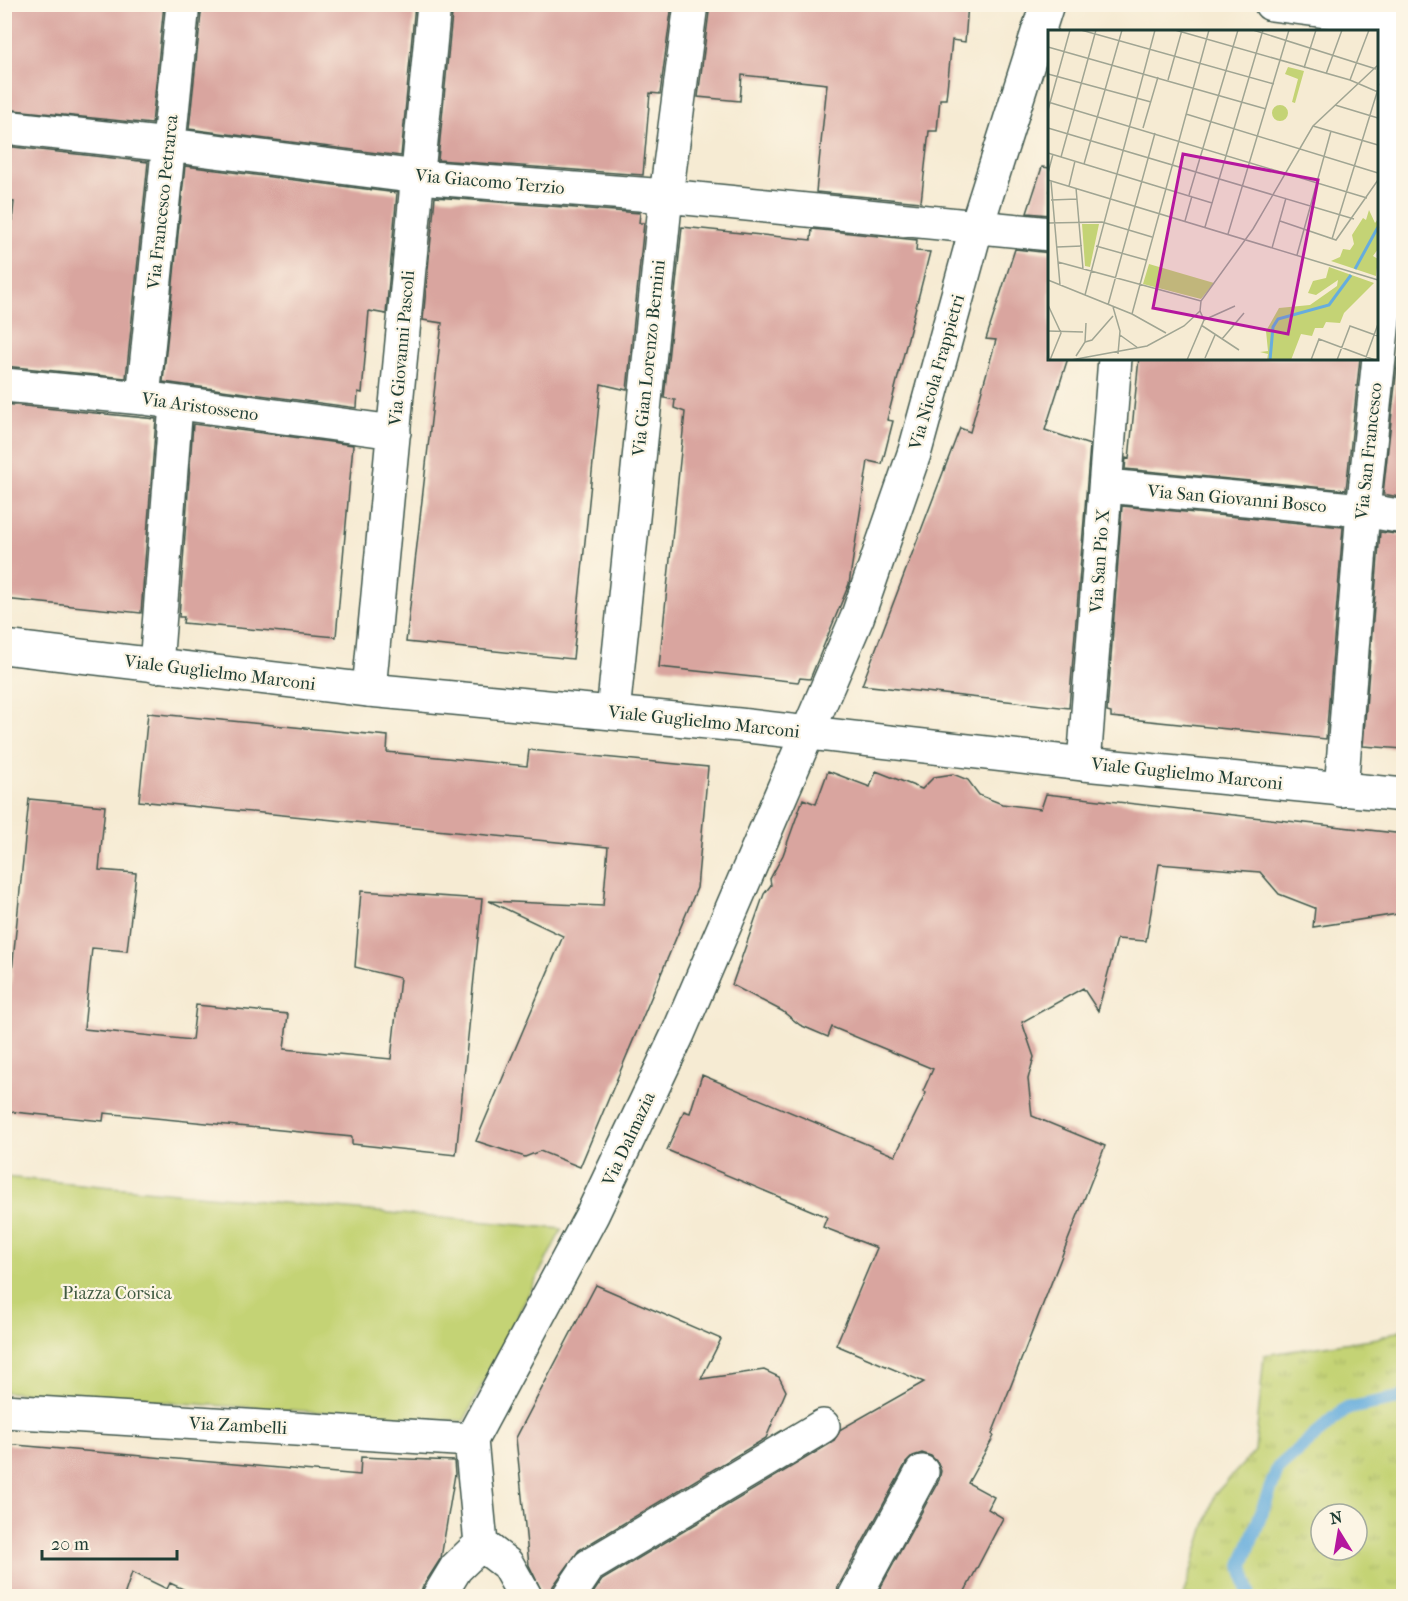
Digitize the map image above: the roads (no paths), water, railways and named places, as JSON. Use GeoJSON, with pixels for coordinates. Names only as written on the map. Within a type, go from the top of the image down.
{"type":"FeatureCollection","features":[{"type":"Feature","properties":{"kind":"street","name":"Via Francesco Petrarca"},"geometry":{"type":"LineString","coordinates":[[143,399],[183,4]]}},
{"type":"Feature","properties":{"kind":"street","name":"Via Giovanni Pascoli"},"geometry":{"type":"LineString","coordinates":[[369,690],[434,4]]}},
{"type":"Feature","properties":{"kind":"street","name":"Via Gian Lorenzo Bernini"},"geometry":{"type":"LineString","coordinates":[[613,713],[666,196],[691,4]]}},
{"type":"Feature","properties":{"kind":"street","name":"Via Nicola Frappietri"},"geometry":{"type":"LineString","coordinates":[[808,732],[857,618],[915,451],[977,225],[1047,4]]}},
{"type":"Feature","properties":{"kind":"street"},"geometry":{"type":"LineString","coordinates":[[1271,4],[1397,15]]}},
{"type":"Feature","properties":{"kind":"street","name":"Via San Francesco"},"geometry":{"type":"LineString","coordinates":[[1341,790],[1363,510],[1390,264],[1397,15]]}},
{"type":"Feature","properties":{"kind":"street","name":"Via Giacomo Terzio"},"geometry":{"type":"LineString","coordinates":[[4,127],[169,145],[418,177],[666,196],[1048,234]]}},
{"type":"Feature","properties":{"kind":"street","name":"Via San Pio X"},"geometry":{"type":"LineString","coordinates":[[1084,764],[1115,360]]}},
{"type":"Feature","properties":{"kind":"street","name":"Via Aristosseno"},"geometry":{"type":"LineString","coordinates":[[4,385],[143,399],[394,432]]}},
{"type":"Feature","properties":{"kind":"street"},"geometry":{"type":"LineString","coordinates":[[156,666],[176,404]]}},
{"type":"Feature","properties":{"kind":"street","name":"Via San Giovanni Bosco"},"geometry":{"type":"LineString","coordinates":[[1106,486],[1363,510],[1404,517]]}},
{"type":"Feature","properties":{"kind":"street","name":"Viale Guglielmo Marconi"},"geometry":{"type":"LineString","coordinates":[[4,647],[369,690],[808,732],[1084,764],[1404,795]]}},
{"type":"Feature","properties":{"kind":"street","name":"Via Dalmazia"},"geometry":{"type":"LineString","coordinates":[[471,1440],[603,1194],[678,1034],[808,732]]}},
{"type":"Feature","properties":{"kind":"street","name":"Via Zambelli"},"geometry":{"type":"LineString","coordinates":[[4,1412],[471,1440]]}},
{"type":"Feature","properties":{"kind":"street"},"geometry":{"type":"LineString","coordinates":[[569,1596],[588,1566],[823,1426]]}},
{"type":"Feature","properties":{"kind":"street"},"geometry":{"type":"LineString","coordinates":[[471,1440],[481,1544],[507,1564],[525,1596]]}},
{"type":"Feature","properties":{"kind":"street"},"geometry":{"type":"LineString","coordinates":[[855,1596],[922,1472]]}},
{"type":"Feature","properties":{"kind":"street"},"geometry":{"type":"LineString","coordinates":[[439,1596],[456,1568],[481,1544]]}},
{"type":"Feature","properties":{"kind":"waterway"},"geometry":{"type":"LineString","coordinates":[[1249,1596],[1242,1565],[1278,1468],[1345,1409],[1404,1397]]}},
{"type":"Feature","properties":{"kind":"park label","name":"Piazza Corsica"},"geometry":{"type":"Point","coordinates":[117,1293]}}]}
